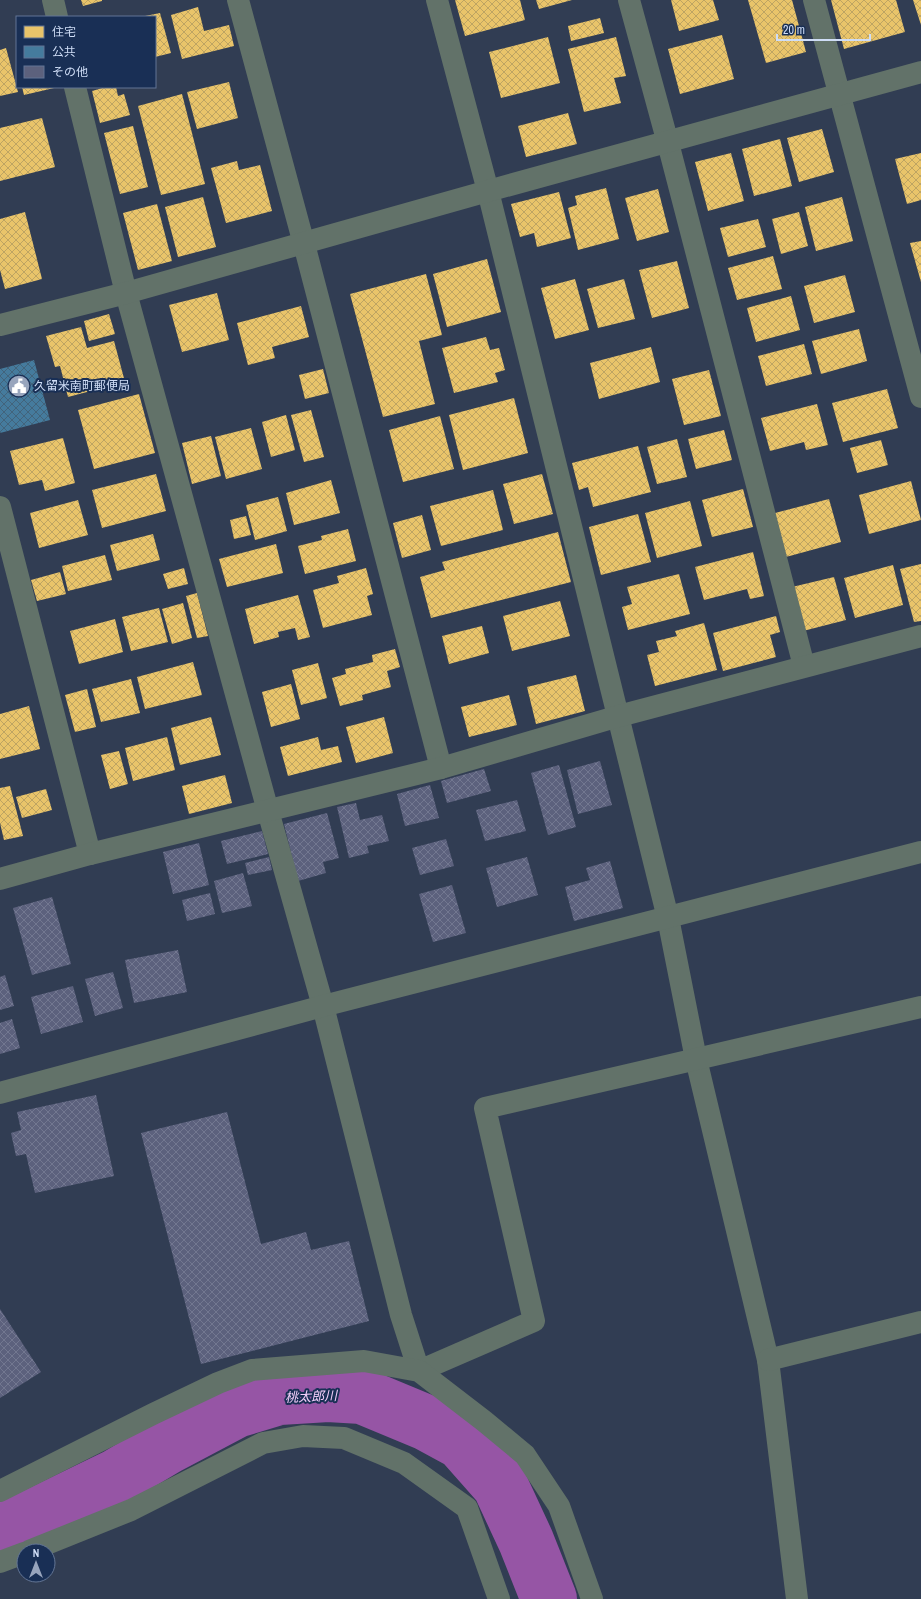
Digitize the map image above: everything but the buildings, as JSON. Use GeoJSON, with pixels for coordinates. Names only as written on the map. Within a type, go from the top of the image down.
{"type":"FeatureCollection","features":[{"type":"Feature","properties":{"kind":"street"},"geometry":{"type":"LineString","coordinates":[[53,0],[57,16]]}},
{"type":"Feature","properties":{"kind":"street"},"geometry":{"type":"LineString","coordinates":[[238,0],[304,244],[441,768]]}},
{"type":"Feature","properties":{"kind":"street"},"geometry":{"type":"LineString","coordinates":[[437,0],[488,191],[619,716],[668,918],[696,1059],[768,1360],[797,1599]]}},
{"type":"Feature","properties":{"kind":"street"},"geometry":{"type":"LineString","coordinates":[[629,0],[668,143],[804,666]]}},
{"type":"Feature","properties":{"kind":"street"},"geometry":{"type":"LineString","coordinates":[[814,0],[921,397]]}},
{"type":"Feature","properties":{"kind":"street"},"geometry":{"type":"LineString","coordinates":[[0,325],[126,293],[488,191],[668,143],[921,72]]}},
{"type":"Feature","properties":{"kind":"street"},"geometry":{"type":"LineString","coordinates":[[75,88],[126,293],[323,1006],[400,1315],[419,1371]]}},
{"type":"Feature","properties":{"kind":"street"},"geometry":{"type":"LineString","coordinates":[[0,507],[90,854]]}},
{"type":"Feature","properties":{"kind":"street"},"geometry":{"type":"LineString","coordinates":[[0,879],[90,854],[441,768],[619,716],[921,636]]}},
{"type":"Feature","properties":{"kind":"street"},"geometry":{"type":"LineString","coordinates":[[0,1093],[323,1006],[921,852]]}},
{"type":"Feature","properties":{"kind":"street"},"geometry":{"type":"LineString","coordinates":[[419,1371],[534,1322],[485,1108],[921,1007]]}},
{"type":"Feature","properties":{"kind":"street"},"geometry":{"type":"LineString","coordinates":[[768,1360],[921,1322]]}},
{"type":"Feature","properties":{"kind":"street"},"geometry":{"type":"LineString","coordinates":[[0,1491],[153,1414],[218,1383],[252,1370],[364,1361],[419,1371],[525,1455],[559,1506],[592,1599]]}},
{"type":"Feature","properties":{"kind":"street"},"geometry":{"type":"LineString","coordinates":[[49,1543],[131,1510],[263,1443],[303,1436],[344,1438],[404,1463],[467,1508],[499,1599]]}},
{"type":"Feature","properties":{"kind":"street"},"geometry":{"type":"LineString","coordinates":[[0,1562],[16,1556]]}},
{"type":"Feature","properties":{"kind":"waterway","name":"桃太郎川"},"geometry":{"type":"LineString","coordinates":[[0,1533],[116,1477],[168,1446],[236,1410],[279,1397],[328,1394],[362,1396],[427,1423],[462,1442],[500,1485],[526,1541],[549,1599]]}},
{"type":"Feature","properties":{"kind":"place","name":"久留米南町郵便局"},"geometry":{"type":"Point","coordinates":[19,386]}}]}
